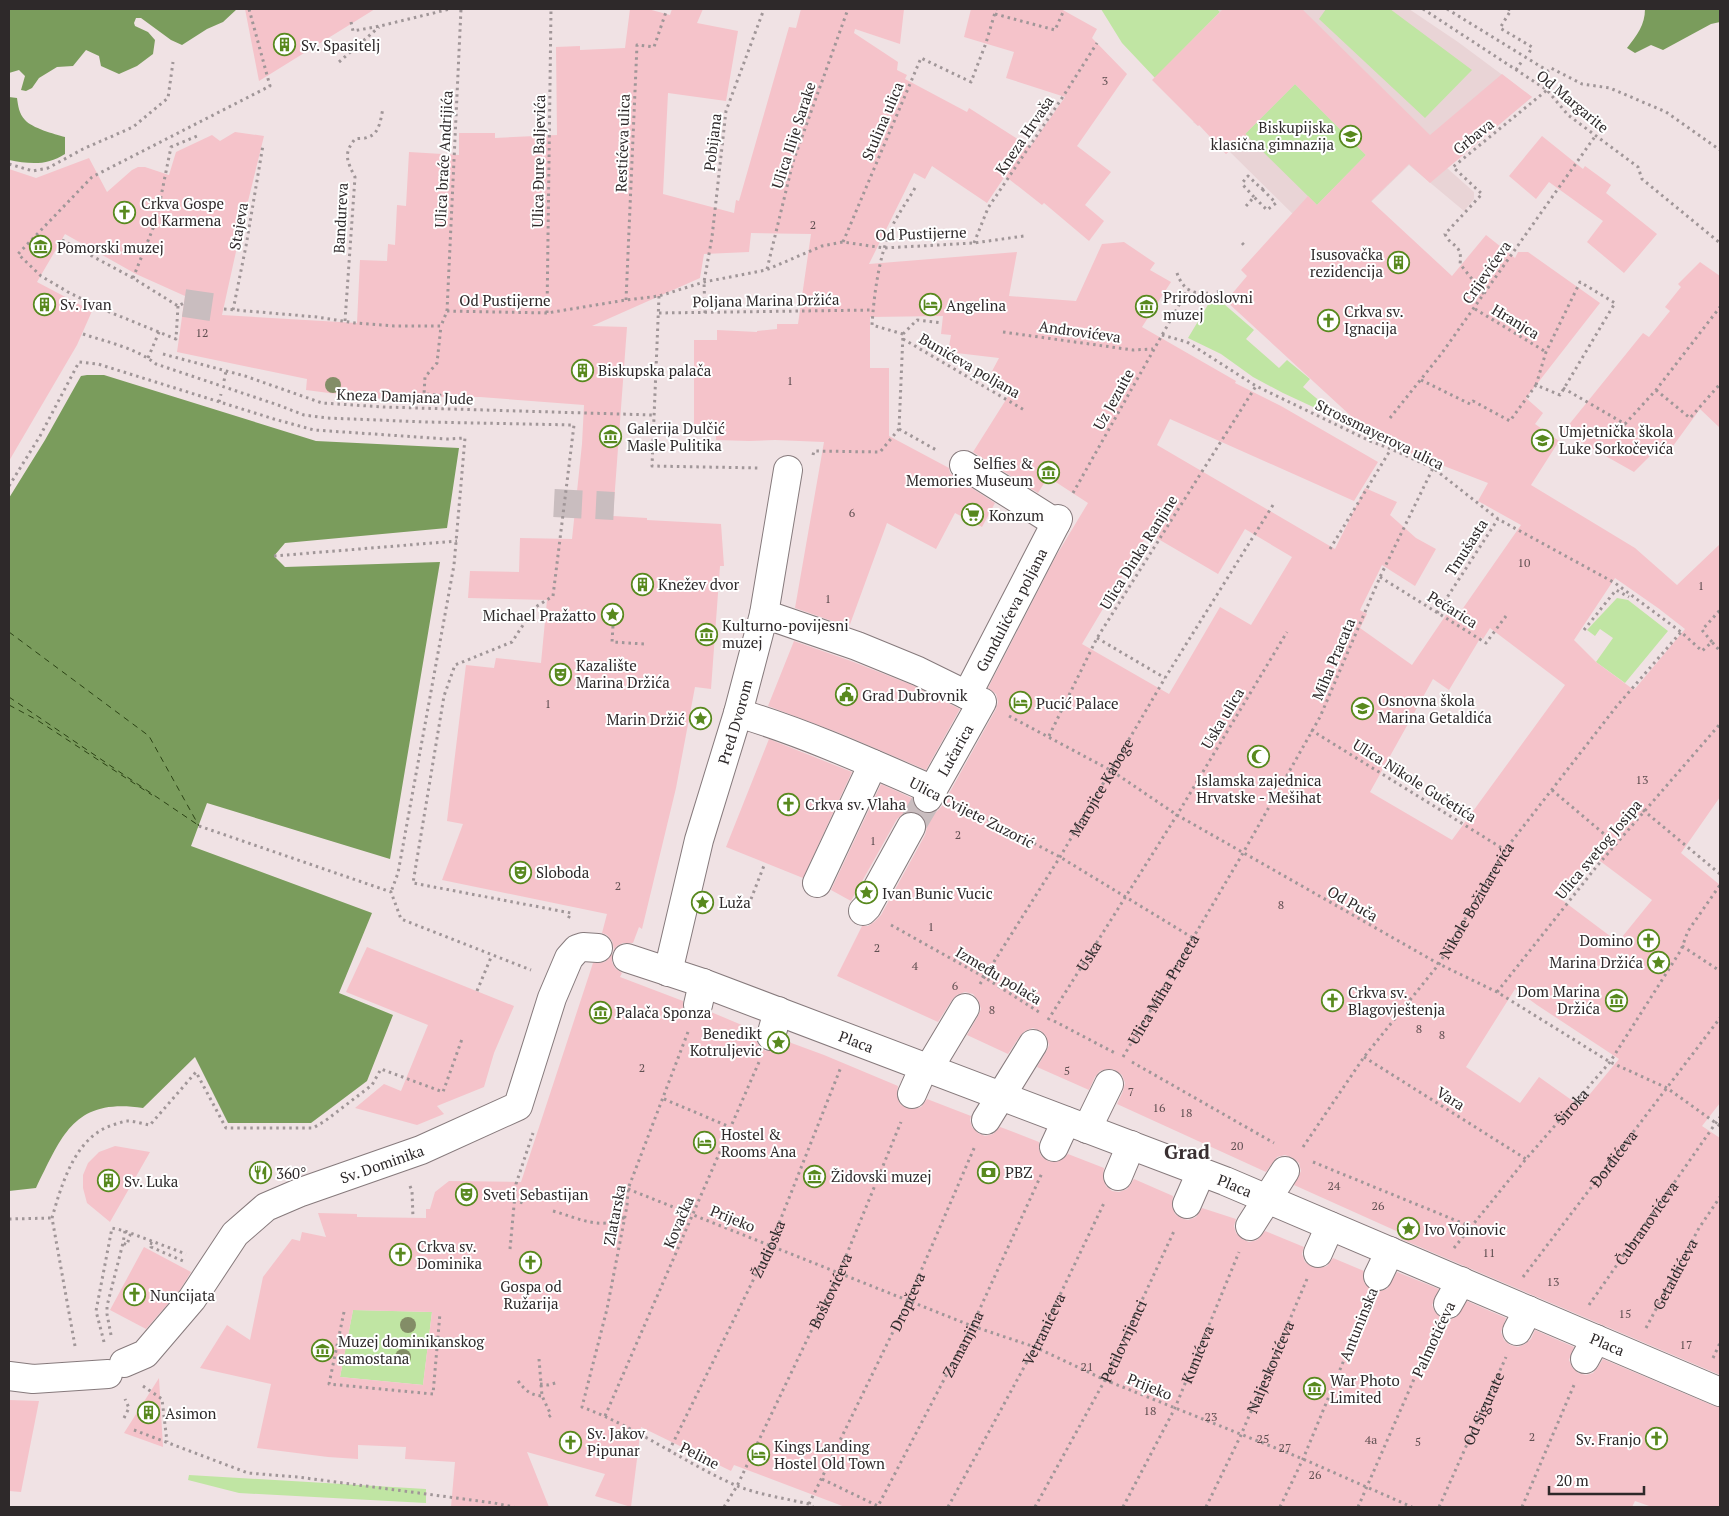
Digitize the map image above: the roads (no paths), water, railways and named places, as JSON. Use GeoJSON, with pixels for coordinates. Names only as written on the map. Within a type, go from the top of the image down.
{"type":"FeatureCollection","features":[{"type":"Feature","properties":{"kind":"street","name":"Gundulićeva poljana"},"geometry":{"type":"LineString","coordinates":[[964,465],[1057,522],[974,699]]}},
{"type":"Feature","properties":{"kind":"street","name":"Pred Dvorom"},"geometry":{"type":"LineString","coordinates":[[668,972],[699,840],[738,713],[764,614],[777,469]]}},
{"type":"Feature","properties":{"kind":"street"},"geometry":{"type":"LineString","coordinates":[[764,614],[858,646],[918,671],[974,699]]}},
{"type":"Feature","properties":{"kind":"street","name":"Lučarica"},"geometry":{"type":"LineString","coordinates":[[930,794],[974,699]]}},
{"type":"Feature","properties":{"kind":"street","name":"Ulica Cvijete Zuzorić"},"geometry":{"type":"LineString","coordinates":[[738,713],[775,724],[873,764],[930,794]]}},
{"type":"Feature","properties":{"kind":"street"},"geometry":{"type":"LineString","coordinates":[[817,883],[873,764]]}},
{"type":"Feature","properties":{"kind":"street"},"geometry":{"type":"LineString","coordinates":[[863,910],[912,828]]}},
{"type":"Feature","properties":{"kind":"street","name":"Sv. Dominika"},"geometry":{"type":"LineString","coordinates":[[21,1377],[119,1367],[145,1354],[192,1299],[235,1234],[266,1207],[301,1192],[421,1150],[518,1106],[549,977],[572,953],[583,947],[598,948]]}},
{"type":"Feature","properties":{"kind":"street","name":"Placa"},"geometry":{"type":"LineString","coordinates":[[627,958],[668,972],[701,994],[847,1051],[926,1068],[1201,1172],[1585,1335],[1637,1345],[1713,1371]]}},
{"type":"Feature","properties":{"kind":"street"},"geometry":{"type":"LineString","coordinates":[[912,1094],[926,1068],[965,1008]]}},
{"type":"Feature","properties":{"kind":"street"},"geometry":{"type":"LineString","coordinates":[[986,1120],[1033,1044]]}},
{"type":"Feature","properties":{"kind":"street"},"geometry":{"type":"LineString","coordinates":[[1054,1147],[1077,1125],[1109,1084]]}},
{"type":"Feature","properties":{"kind":"street"},"geometry":{"type":"LineString","coordinates":[[1118,1176],[1130,1145]]}},
{"type":"Feature","properties":{"kind":"street"},"geometry":{"type":"LineString","coordinates":[[1250,1226],[1285,1171]]}},
{"type":"Feature","properties":{"kind":"street"},"geometry":{"type":"LineString","coordinates":[[1187,1204],[1201,1172]]}},
{"type":"Feature","properties":{"kind":"street"},"geometry":{"type":"LineString","coordinates":[[1318,1253],[1330,1226]]}},
{"type":"Feature","properties":{"kind":"street","name":"Antuninska"},"geometry":{"type":"LineString","coordinates":[[1378,1276],[1390,1251]]}},
{"type":"Feature","properties":{"kind":"tunnel"},"geometry":{"type":"LineString","coordinates":[[184,303],[224,309]]}},
{"type":"Feature","properties":{"kind":"tunnel"},"geometry":{"type":"LineString","coordinates":[[554,503],[614,506]]}},
{"type":"Feature","properties":{"kind":"tunnel"},"geometry":{"type":"LineString","coordinates":[[911,827],[928,798]]}},
{"type":"Feature","properties":{"kind":"place","name":"Sv. Spasitelj"},"geometry":{"type":"Point","coordinates":[285,45]}},
{"type":"Feature","properties":{"kind":"place","name":"Biskupijska klasična gimnazija"},"geometry":{"type":"Point","coordinates":[1350,136]}},
{"type":"Feature","properties":{"kind":"place","name":"Crkva Gospe od Karmena"},"geometry":{"type":"Point","coordinates":[125,212]}},
{"type":"Feature","properties":{"kind":"place","name":"Pomorski muzej"},"geometry":{"type":"Point","coordinates":[41,247]}},
{"type":"Feature","properties":{"kind":"place","name":"Isusovačka rezidencija"},"geometry":{"type":"Point","coordinates":[1399,263]}},
{"type":"Feature","properties":{"kind":"place","name":"Sv. Ivan"},"geometry":{"type":"Point","coordinates":[44,304]}},
{"type":"Feature","properties":{"kind":"place","name":"Angelina"},"geometry":{"type":"Point","coordinates":[930,305]}},
{"type":"Feature","properties":{"kind":"place","name":"Prirodoslovni muzej"},"geometry":{"type":"Point","coordinates":[1147,306]}},
{"type":"Feature","properties":{"kind":"place","name":"Crkva sv. Ignacija"},"geometry":{"type":"Point","coordinates":[1328,320]}},
{"type":"Feature","properties":{"kind":"place","name":"Biskupska palača"},"geometry":{"type":"Point","coordinates":[582,370]}},
{"type":"Feature","properties":{"kind":"place","name":"Galerija Dulčić Masle Pulitika"},"geometry":{"type":"Point","coordinates":[611,437]}},
{"type":"Feature","properties":{"kind":"place","name":"Umjetnička škola Luke Sorkočevića"},"geometry":{"type":"Point","coordinates":[1543,440]}},
{"type":"Feature","properties":{"kind":"place","name":"Selfies & Memories Museum"},"geometry":{"type":"Point","coordinates":[1049,472]}},
{"type":"Feature","properties":{"kind":"place","name":"Konzum"},"geometry":{"type":"Point","coordinates":[973,515]}},
{"type":"Feature","properties":{"kind":"place","name":"Knežev dvor"},"geometry":{"type":"Point","coordinates":[642,584]}},
{"type":"Feature","properties":{"kind":"place","name":"Michael Pražatto"},"geometry":{"type":"Point","coordinates":[612,615]}},
{"type":"Feature","properties":{"kind":"place","name":"Kulturno-povijesni muzej"},"geometry":{"type":"Point","coordinates":[706,634]}},
{"type":"Feature","properties":{"kind":"place","name":"Kazalište Marina Držića"},"geometry":{"type":"Point","coordinates":[560,674]}},
{"type":"Feature","properties":{"kind":"place","name":"Grad Dubrovnik"},"geometry":{"type":"Point","coordinates":[846,695]}},
{"type":"Feature","properties":{"kind":"place","name":"Pucić Palace"},"geometry":{"type":"Point","coordinates":[1020,703]}},
{"type":"Feature","properties":{"kind":"place","name":"Osnovna škola Marina Getaldića"},"geometry":{"type":"Point","coordinates":[1362,709]}},
{"type":"Feature","properties":{"kind":"place","name":"Marin Držić"},"geometry":{"type":"Point","coordinates":[701,719]}},
{"type":"Feature","properties":{"kind":"place","name":"Islamska zajednica Hrvatske - Mešihat"},"geometry":{"type":"Point","coordinates":[1259,757]}},
{"type":"Feature","properties":{"kind":"place","name":"Crkva sv. Vlaha"},"geometry":{"type":"Point","coordinates":[789,804]}},
{"type":"Feature","properties":{"kind":"place","name":"Sloboda"},"geometry":{"type":"Point","coordinates":[520,872]}},
{"type":"Feature","properties":{"kind":"place","name":"Ivan Bunic Vucic"},"geometry":{"type":"Point","coordinates":[866,893]}},
{"type":"Feature","properties":{"kind":"place","name":"Luža"},"geometry":{"type":"Point","coordinates":[703,902]}},
{"type":"Feature","properties":{"kind":"place","name":"Domino"},"geometry":{"type":"Point","coordinates":[1649,940]}},
{"type":"Feature","properties":{"kind":"place","name":"Marina Držića"},"geometry":{"type":"Point","coordinates":[1659,962]}},
{"type":"Feature","properties":{"kind":"place","name":"Dom Marina Držića"},"geometry":{"type":"Point","coordinates":[1616,1000]}},
{"type":"Feature","properties":{"kind":"place","name":"Crkva sv. Blagovještenja"},"geometry":{"type":"Point","coordinates":[1332,1001]}},
{"type":"Feature","properties":{"kind":"place","name":"Palača Sponza"},"geometry":{"type":"Point","coordinates":[600,1012]}},
{"type":"Feature","properties":{"kind":"place","name":"Benedikt Kotruljevic"},"geometry":{"type":"Point","coordinates":[778,1042]}},
{"type":"Feature","properties":{"kind":"place","name":"Hostel & Rooms Ana"},"geometry":{"type":"Point","coordinates":[705,1143]}},
{"type":"Feature","properties":{"kind":"place","name":"PBZ"},"geometry":{"type":"Point","coordinates":[989,1172]}},
{"type":"Feature","properties":{"kind":"place","name":"360°"},"geometry":{"type":"Point","coordinates":[260,1173]}},
{"type":"Feature","properties":{"kind":"place","name":"Židovski muzej"},"geometry":{"type":"Point","coordinates":[815,1176]}},
{"type":"Feature","properties":{"kind":"place","name":"Sv. Luka"},"geometry":{"type":"Point","coordinates":[108,1181]}},
{"type":"Feature","properties":{"kind":"place","name":"Sveti Sebastijan"},"geometry":{"type":"Point","coordinates":[467,1194]}},
{"type":"Feature","properties":{"kind":"place","name":"Ivo Voinovic"},"geometry":{"type":"Point","coordinates":[1408,1229]}},
{"type":"Feature","properties":{"kind":"place","name":"Crkva sv. Dominika"},"geometry":{"type":"Point","coordinates":[401,1255]}},
{"type":"Feature","properties":{"kind":"place","name":"Gospa od Ružarija"},"geometry":{"type":"Point","coordinates":[531,1263]}},
{"type":"Feature","properties":{"kind":"place","name":"Nuncijata"},"geometry":{"type":"Point","coordinates":[134,1295]}},
{"type":"Feature","properties":{"kind":"place","name":"Muzej dominikanskog samostana"},"geometry":{"type":"Point","coordinates":[322,1350]}},
{"type":"Feature","properties":{"kind":"place","name":"War Photo Limited"},"geometry":{"type":"Point","coordinates":[1314,1389]}},
{"type":"Feature","properties":{"kind":"place","name":"Asimon"},"geometry":{"type":"Point","coordinates":[149,1413]}},
{"type":"Feature","properties":{"kind":"place","name":"Sv. Franjo"},"geometry":{"type":"Point","coordinates":[1657,1439]}},
{"type":"Feature","properties":{"kind":"place","name":"Sv. Jakov Pipunar"},"geometry":{"type":"Point","coordinates":[571,1442]}},
{"type":"Feature","properties":{"kind":"place","name":"Kings Landing Hostel Old Town"},"geometry":{"type":"Point","coordinates":[758,1455]}},
{"type":"Feature","properties":{"kind":"district","name":"Grad"},"geometry":{"type":"Point","coordinates":[1187,1151]}}]}
